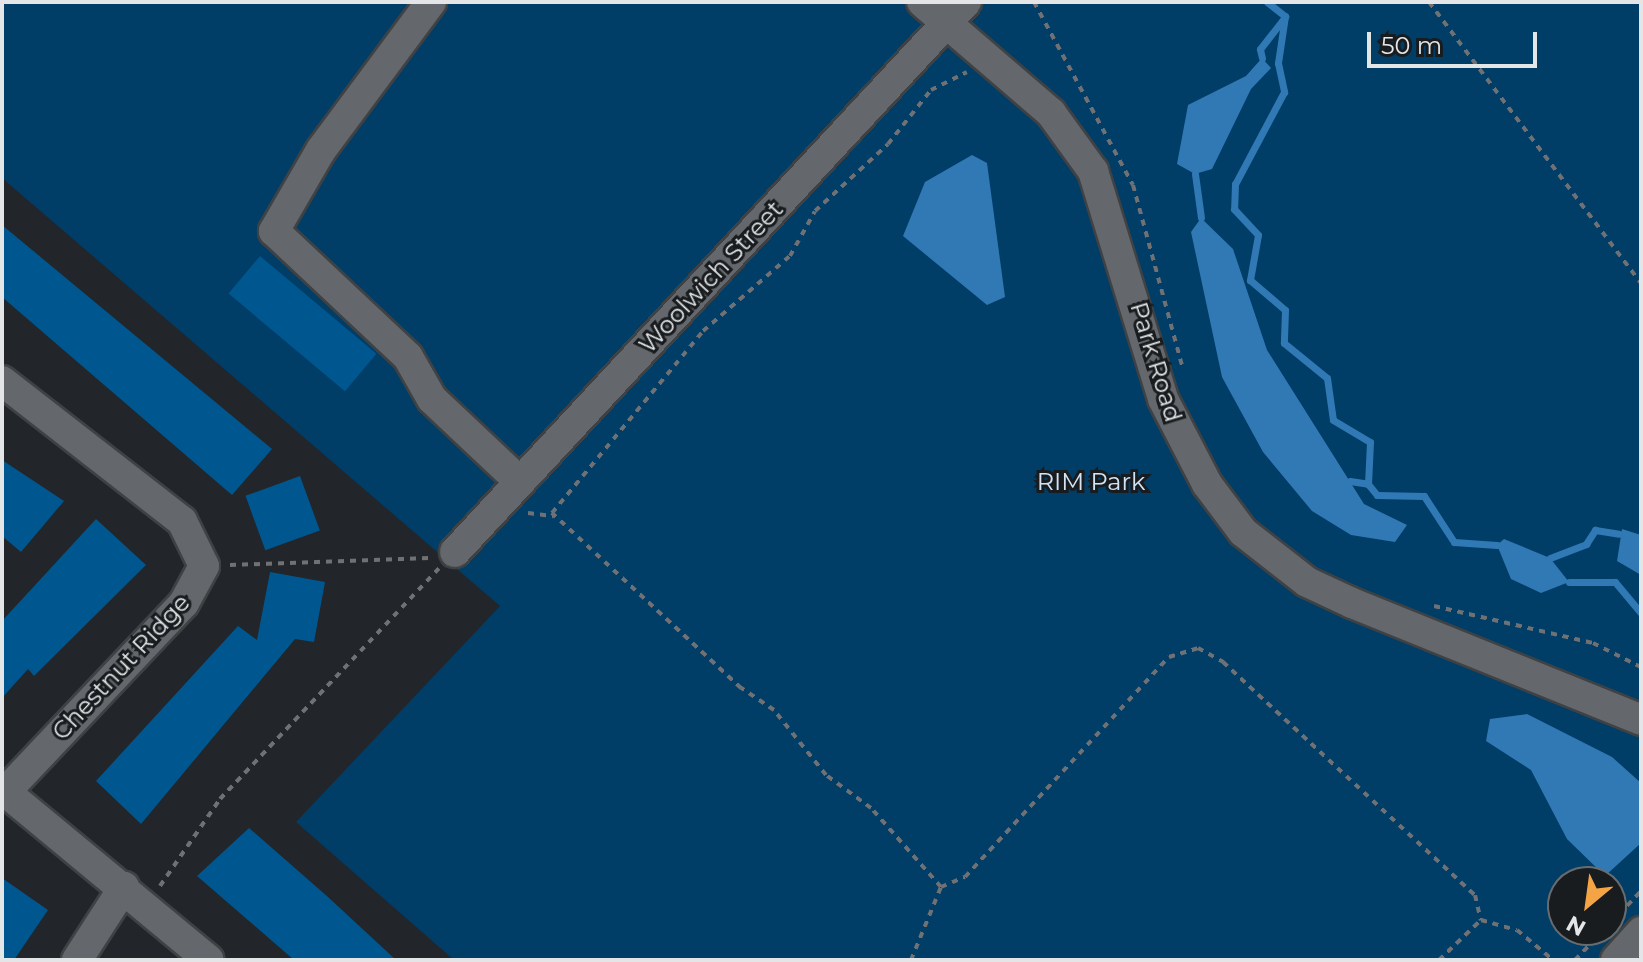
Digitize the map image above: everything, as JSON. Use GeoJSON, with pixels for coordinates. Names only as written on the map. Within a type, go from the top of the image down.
{"type":"FeatureCollection","features":[{"type":"Feature","properties":{"kind":"street"},"geometry":{"type":"LineString","coordinates":[[431,2],[321,150],[274,231],[408,357],[432,399],[520,482]]}},
{"type":"Feature","properties":{"kind":"street","name":"Park Road"},"geometry":{"type":"LineString","coordinates":[[922,2],[957,12],[985,53],[1051,113],[1093,171],[1163,399],[1207,484],[1243,532],[1307,582],[1641,720]]}},
{"type":"Feature","properties":{"kind":"street","name":"Woolwich Street"},"geometry":{"type":"LineString","coordinates":[[452,555],[957,12]]}},
{"type":"Feature","properties":{"kind":"street","name":"Chestnut Ridge"},"geometry":{"type":"LineString","coordinates":[[2,381],[182,521],[204,566],[184,603],[3,790]]}},
{"type":"Feature","properties":{"kind":"street"},"geometry":{"type":"LineString","coordinates":[[3,790],[209,960]]}},
{"type":"Feature","properties":{"kind":"street"},"geometry":{"type":"LineString","coordinates":[[77,960],[124,887]]}},
{"type":"Feature","properties":{"kind":"street"},"geometry":{"type":"LineString","coordinates":[[1616,960],[1641,932]]}},
{"type":"Feature","properties":{"kind":"path"},"geometry":{"type":"LineString","coordinates":[[1034,2],[1133,185],[1187,382]]}},
{"type":"Feature","properties":{"kind":"path"},"geometry":{"type":"LineString","coordinates":[[1429,2],[1641,283]]}},
{"type":"Feature","properties":{"kind":"path"},"geometry":{"type":"LineString","coordinates":[[941,887],[871,808],[826,775],[774,710],[741,688],[552,513],[703,331],[790,256],[815,211],[888,144],[931,90],[967,72],[985,53]]}},
{"type":"Feature","properties":{"kind":"path"},"geometry":{"type":"LineString","coordinates":[[204,566],[452,555]]}},
{"type":"Feature","properties":{"kind":"path"},"geometry":{"type":"LineString","coordinates":[[160,886],[220,799],[452,555]]}},
{"type":"Feature","properties":{"kind":"path"},"geometry":{"type":"LineString","coordinates":[[1419,602],[1593,643],[1641,667]]}},
{"type":"Feature","properties":{"kind":"path"},"geometry":{"type":"LineString","coordinates":[[911,960],[941,887],[965,877],[1169,657],[1198,648],[1223,662],[1475,895],[1481,920]]}},
{"type":"Feature","properties":{"kind":"path"},"geometry":{"type":"LineString","coordinates":[[1627,906],[1641,891]]}},
{"type":"Feature","properties":{"kind":"path"},"geometry":{"type":"LineString","coordinates":[[1439,960],[1481,920]]}},
{"type":"Feature","properties":{"kind":"path"},"geometry":{"type":"LineString","coordinates":[[1481,920],[1517,930],[1553,960]]}},
{"type":"Feature","properties":{"kind":"green space","name":"RIM Park"},"geometry":{"type":"Polygon","coordinates":[[[2,2],[1641,2],[1641,960],[454,960],[296,822],[500,606],[2,178],[2,2]]]}},
{"type":"Feature","properties":{"kind":"shaded area"},"geometry":{"type":"Polygon","coordinates":[[[1262,58],[1271,68],[1251,89],[1212,169],[1195,174],[1177,164],[1188,105],[1246,76],[1262,58]]]}},
{"type":"Feature","properties":{"kind":"shaded area"},"geometry":{"type":"Polygon","coordinates":[[[972,155],[987,163],[1005,297],[987,305],[903,236],[925,182],[972,155]]]}},
{"type":"Feature","properties":{"kind":"shaded area"},"geometry":{"type":"Polygon","coordinates":[[[1201,218],[1233,249],[1267,350],[1364,504],[1407,525],[1395,542],[1351,535],[1312,511],[1263,452],[1222,377],[1191,232],[1201,218]]]}},
{"type":"Feature","properties":{"kind":"shaded area"},"geometry":{"type":"Polygon","coordinates":[[[1622,529],[1641,535],[1641,575],[1617,561],[1622,529]]]}},
{"type":"Feature","properties":{"kind":"shaded area"},"geometry":{"type":"Polygon","coordinates":[[[1504,539],[1550,558],[1569,582],[1541,593],[1511,579],[1497,545],[1504,539]]]}},
{"type":"Feature","properties":{"kind":"shaded area"},"geometry":{"type":"Polygon","coordinates":[[[1527,714],[1612,757],[1641,783],[1641,843],[1616,866],[1595,866],[1567,839],[1531,770],[1486,741],[1490,719],[1527,714]]]}},
{"type":"Feature","properties":{"kind":"building"},"geometry":{"type":"Polygon","coordinates":[[[2,225],[272,449],[232,495],[2,297],[2,225]]]}},
{"type":"Feature","properties":{"kind":"building"},"geometry":{"type":"Polygon","coordinates":[[[260,256],[376,354],[345,391],[229,294],[260,256]]]}},
{"type":"Feature","properties":{"kind":"building"},"geometry":{"type":"Polygon","coordinates":[[[2,460],[64,501],[21,552],[2,536],[2,460]]]}},
{"type":"Feature","properties":{"kind":"building"},"geometry":{"type":"Polygon","coordinates":[[[300,476],[320,531],[265,550],[245,496],[300,476]]]}},
{"type":"Feature","properties":{"kind":"building"},"geometry":{"type":"Polygon","coordinates":[[[96,519],[146,565],[34,676],[28,669],[2,698],[2,621],[96,519]]]}},
{"type":"Feature","properties":{"kind":"building"},"geometry":{"type":"Polygon","coordinates":[[[270,572],[325,582],[314,642],[295,639],[141,824],[96,781],[238,626],[257,640],[270,572]]]}},
{"type":"Feature","properties":{"kind":"building"},"geometry":{"type":"Polygon","coordinates":[[[249,828],[396,960],[294,960],[197,876],[249,828]]]}},
{"type":"Feature","properties":{"kind":"building"},"geometry":{"type":"Polygon","coordinates":[[[2,878],[48,910],[14,960],[2,960],[2,878]]]}},
{"type":"Feature","properties":{"kind":"waterway"},"geometry":{"type":"LineString","coordinates":[[1267,2],[1285,16],[1278,63],[1284,92],[1235,184],[1234,209],[1258,235],[1250,280],[1285,310],[1284,343],[1327,378],[1333,420],[1370,442],[1368,484],[1377,495],[1424,496],[1454,542],[1497,545]]}},
{"type":"Feature","properties":{"kind":"waterway"},"geometry":{"type":"LineString","coordinates":[[1262,58],[1260,49],[1285,17]]}},
{"type":"Feature","properties":{"kind":"waterway"},"geometry":{"type":"LineString","coordinates":[[1195,174],[1201,218]]}},
{"type":"Feature","properties":{"kind":"waterway"},"geometry":{"type":"LineString","coordinates":[[1350,481],[1368,484]]}},
{"type":"Feature","properties":{"kind":"waterway"},"geometry":{"type":"LineString","coordinates":[[1550,558],[1586,544],[1595,530],[1619,534]]}},
{"type":"Feature","properties":{"kind":"waterway"},"geometry":{"type":"LineString","coordinates":[[1569,582],[1615,582],[1641,613]]}}]}
